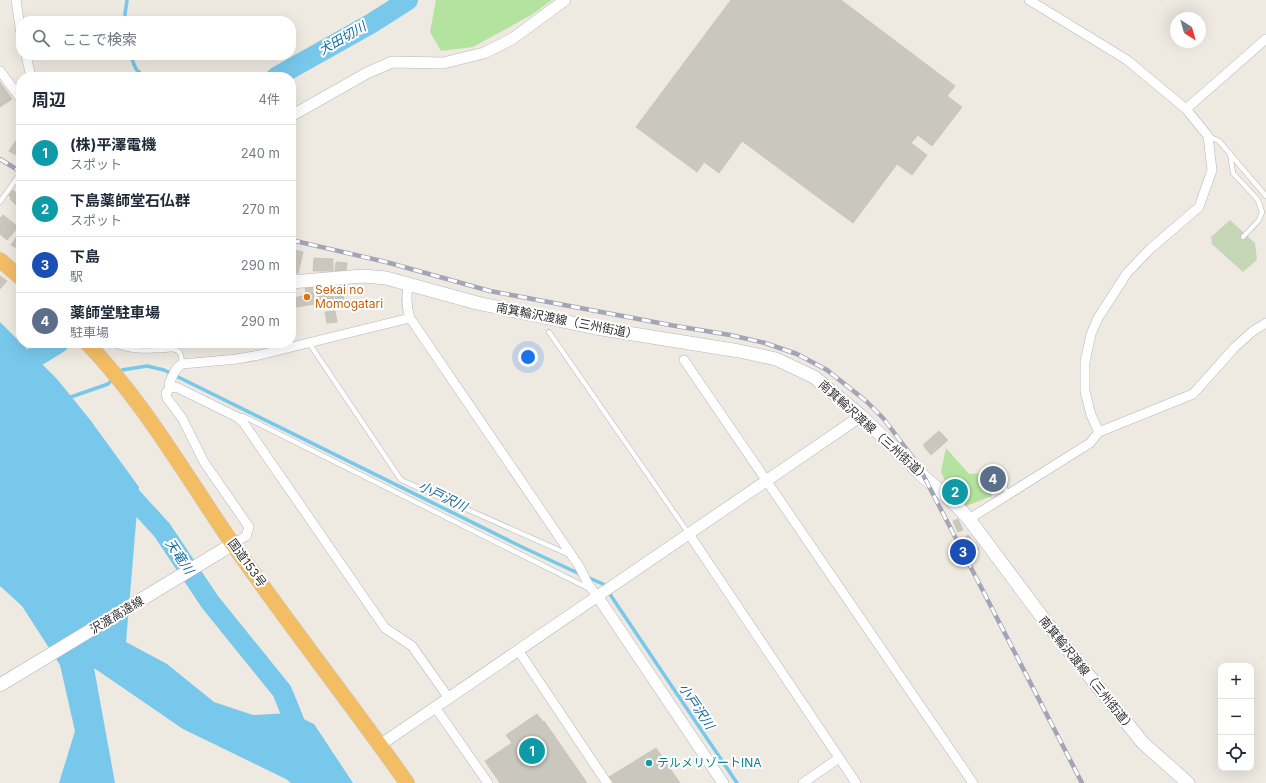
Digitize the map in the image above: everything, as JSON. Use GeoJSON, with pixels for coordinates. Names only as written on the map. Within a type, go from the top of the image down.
{"type":"FeatureCollection","features":[{"type":"Feature","properties":{"kind":"highway"},"geometry":{"type":"LineString","coordinates":[[0,260],[16,274]]}},
{"type":"Feature","properties":{"kind":"highway","name":"国道153号"},"geometry":{"type":"LineString","coordinates":[[92,348],[132,395],[160,436],[227,548],[380,745],[407,783]]}},
{"type":"Feature","properties":{"kind":"main road","name":"南箕輪沢渡線（三州街道）"},"geometry":{"type":"LineString","coordinates":[[296,282],[363,276],[386,278],[477,303],[588,326],[738,351],[776,359],[814,377],[861,416],[925,478],[953,502],[969,519],[1045,622],[1143,742],[1188,783]]}},
{"type":"Feature","properties":{"kind":"main road","name":"沢渡高遠線"},"geometry":{"type":"LineString","coordinates":[[0,686],[227,548]]}},
{"type":"Feature","properties":{"kind":"street"},"geometry":{"type":"LineString","coordinates":[[16,0],[18,16]]}},
{"type":"Feature","properties":{"kind":"street"},"geometry":{"type":"LineString","coordinates":[[296,113],[367,73],[392,62],[443,63],[484,52],[512,39],[566,0]]}},
{"type":"Feature","properties":{"kind":"street"},"geometry":{"type":"LineString","coordinates":[[1029,0],[1127,60],[1186,109],[1208,136],[1212,170],[1199,207],[1150,249],[1127,273],[1098,318],[1092,334],[1085,362],[1085,391],[1091,415],[1099,432]]}},
{"type":"Feature","properties":{"kind":"street"},"geometry":{"type":"LineString","coordinates":[[1186,109],[1266,39]]}},
{"type":"Feature","properties":{"kind":"street"},"geometry":{"type":"LineString","coordinates":[[27,60],[30,72]]}},
{"type":"Feature","properties":{"kind":"street"},"geometry":{"type":"LineString","coordinates":[[0,71],[16,92]]}},
{"type":"Feature","properties":{"kind":"street"},"geometry":{"type":"LineString","coordinates":[[408,284],[406,307],[410,318],[573,556],[723,783]]}},
{"type":"Feature","properties":{"kind":"street"},"geometry":{"type":"LineString","coordinates":[[296,346],[410,318]]}},
{"type":"Feature","properties":{"kind":"street"},"geometry":{"type":"LineString","coordinates":[[969,519],[1008,496],[1090,443],[1099,432],[1193,394],[1235,347],[1253,331],[1266,323]]}},
{"type":"Feature","properties":{"kind":"street"},"geometry":{"type":"LineString","coordinates":[[227,548],[246,536],[249,527],[204,462],[182,418],[167,398],[166,393],[175,371],[178,366],[182,364],[237,359],[286,348]]}},
{"type":"Feature","properties":{"kind":"street"},"geometry":{"type":"LineString","coordinates":[[684,360],[973,783]]}},
{"type":"Feature","properties":{"kind":"street"},"geometry":{"type":"LineString","coordinates":[[170,384],[237,417],[243,422],[386,628],[412,646],[448,697]]}},
{"type":"Feature","properties":{"kind":"street"},"geometry":{"type":"LineString","coordinates":[[380,745],[448,697],[498,669],[518,650],[595,591],[613,586],[861,416]]}},
{"type":"Feature","properties":{"kind":"street"},"geometry":{"type":"LineString","coordinates":[[689,534],[856,783]]}},
{"type":"Feature","properties":{"kind":"street"},"geometry":{"type":"LineString","coordinates":[[518,650],[607,783]]}},
{"type":"Feature","properties":{"kind":"street"},"geometry":{"type":"LineString","coordinates":[[435,706],[488,783]]}},
{"type":"Feature","properties":{"kind":"street"},"geometry":{"type":"LineString","coordinates":[[803,783],[839,758]]}},
{"type":"Feature","properties":{"kind":"lane"},"geometry":{"type":"LineString","coordinates":[[1208,136],[1219,141],[1266,196]]}},
{"type":"Feature","properties":{"kind":"lane"},"geometry":{"type":"LineString","coordinates":[[1230,153],[1233,173],[1258,200],[1262,212],[1259,220],[1243,237]]}},
{"type":"Feature","properties":{"kind":"lane"},"geometry":{"type":"LineString","coordinates":[[0,202],[16,179]]}},
{"type":"Feature","properties":{"kind":"lane"},"geometry":{"type":"LineString","coordinates":[[549,332],[689,534]]}},
{"type":"Feature","properties":{"kind":"lane"},"geometry":{"type":"LineString","coordinates":[[309,343],[401,480],[573,556]]}},
{"type":"Feature","properties":{"kind":"lane"},"geometry":{"type":"LineString","coordinates":[[125,348],[140,352],[173,349],[178,350],[182,364]]}},
{"type":"Feature","properties":{"kind":"lane"},"geometry":{"type":"LineString","coordinates":[[237,417],[243,416],[595,591]]}},
{"type":"Feature","properties":{"kind":"lane"},"geometry":{"type":"LineString","coordinates":[[1001,485],[1004,484],[1008,496]]}},
{"type":"Feature","properties":{"kind":"green space"},"geometry":{"type":"Polygon","coordinates":[[[436,0],[552,0],[533,14],[473,47],[441,51],[430,32],[436,0]]]}},
{"type":"Feature","properties":{"kind":"green space"},"geometry":{"type":"Polygon","coordinates":[[[1230,220],[1255,243],[1257,260],[1243,272],[1212,244],[1211,237],[1230,220]]]}},
{"type":"Feature","properties":{"kind":"green space"},"geometry":{"type":"Polygon","coordinates":[[[946,448],[969,474],[984,473],[992,496],[966,506],[950,491],[941,472],[946,448]]]}},
{"type":"Feature","properties":{"kind":"water"},"geometry":{"type":"Polygon","coordinates":[[[0,322],[16,338],[16,348],[26,348],[57,379],[91,421],[139,487],[126,642],[167,664],[214,702],[253,715],[291,713],[314,724],[353,783],[291,783],[286,779],[183,729],[94,668],[115,783],[59,783],[75,731],[60,665],[22,606],[0,586],[0,322]]]}},
{"type":"Feature","properties":{"kind":"building"},"geometry":{"type":"Polygon","coordinates":[[[731,0],[841,0],[955,86],[947,96],[962,107],[932,146],[918,135],[911,143],[927,155],[912,175],[897,164],[853,223],[742,141],[719,173],[704,162],[697,172],[636,127],[731,0]]]}},
{"type":"Feature","properties":{"kind":"building"},"geometry":{"type":"Polygon","coordinates":[[[0,82],[12,99],[0,107],[0,82]]]}},
{"type":"Feature","properties":{"kind":"building"},"geometry":{"type":"Polygon","coordinates":[[[16,140],[16,155],[9,151],[16,140]]]}},
{"type":"Feature","properties":{"kind":"building"},"geometry":{"type":"Polygon","coordinates":[[[13,190],[16,193],[16,205],[10,199],[11,198],[9,195],[13,190]]]}},
{"type":"Feature","properties":{"kind":"building"},"geometry":{"type":"Polygon","coordinates":[[[3,215],[16,225],[16,229],[7,240],[0,234],[0,218],[3,215]]]}},
{"type":"Feature","properties":{"kind":"building"},"geometry":{"type":"Polygon","coordinates":[[[16,238],[16,248],[11,245],[16,238]]]}},
{"type":"Feature","properties":{"kind":"building"},"geometry":{"type":"Polygon","coordinates":[[[296,250],[303,252],[298,273],[296,273],[296,250]]]}},
{"type":"Feature","properties":{"kind":"building"},"geometry":{"type":"Polygon","coordinates":[[[314,258],[333,259],[333,271],[313,271],[314,258]]]}},
{"type":"Feature","properties":{"kind":"building"},"geometry":{"type":"Polygon","coordinates":[[[336,262],[347,263],[346,272],[335,271],[336,262]]]}},
{"type":"Feature","properties":{"kind":"building"},"geometry":{"type":"Polygon","coordinates":[[[0,276],[7,281],[0,289],[0,276]]]}},
{"type":"Feature","properties":{"kind":"building"},"geometry":{"type":"Polygon","coordinates":[[[334,283],[343,283],[344,305],[336,306],[334,283]]]}},
{"type":"Feature","properties":{"kind":"building"},"geometry":{"type":"Polygon","coordinates":[[[319,284],[331,284],[335,307],[324,309],[324,305],[319,305],[317,291],[320,291],[319,284]]]}},
{"type":"Feature","properties":{"kind":"building","name":"Sekai no Momogatari"},"geometry":{"type":"Polygon","coordinates":[[[312,285],[315,304],[296,307],[296,298],[306,295],[305,286],[312,285]]]}},
{"type":"Feature","properties":{"kind":"building"},"geometry":{"type":"Polygon","coordinates":[[[335,311],[337,322],[327,323],[325,312],[335,311]]]}},
{"type":"Feature","properties":{"kind":"building"},"geometry":{"type":"Polygon","coordinates":[[[939,431],[948,440],[931,455],[923,445],[939,431]]]}},
{"type":"Feature","properties":{"kind":"building"},"geometry":{"type":"Polygon","coordinates":[[[958,519],[963,530],[958,532],[953,521],[958,519]]]}},
{"type":"Feature","properties":{"kind":"building"},"geometry":{"type":"Polygon","coordinates":[[[968,535],[979,549],[975,552],[965,537],[968,535]]]}},
{"type":"Feature","properties":{"kind":"building"},"geometry":{"type":"Polygon","coordinates":[[[537,714],[543,722],[544,721],[587,783],[500,783],[485,761],[512,743],[506,735],[537,714]]]}},
{"type":"Feature","properties":{"kind":"building","name":"テルメリゾートINA"},"geometry":{"type":"Polygon","coordinates":[[[656,748],[680,783],[614,783],[609,777],[656,748]]]}},
{"type":"Feature","properties":{"kind":"waterway"},"geometry":{"type":"LineString","coordinates":[[125,16],[127,0]]}},
{"type":"Feature","properties":{"kind":"waterway","name":"犬田切川"},"geometry":{"type":"LineString","coordinates":[[285,72],[372,23],[408,0]]}},
{"type":"Feature","properties":{"kind":"waterway"},"geometry":{"type":"LineString","coordinates":[[132,60],[139,72]]}},
{"type":"Feature","properties":{"kind":"waterway","name":"犬田切川"},"geometry":{"type":"LineString","coordinates":[[10,360],[23,362],[51,348]]}},
{"type":"Feature","properties":{"kind":"waterway","name":"小戸沢川"},"geometry":{"type":"LineString","coordinates":[[119,373],[122,370],[147,366],[164,370],[522,547],[582,575]]}},
{"type":"Feature","properties":{"kind":"waterway","name":"小戸沢川"},"geometry":{"type":"LineString","coordinates":[[68,398],[108,384],[113,379]]}},
{"type":"Feature","properties":{"kind":"waterway","name":"天竜川"},"geometry":{"type":"LineString","coordinates":[[119,483],[162,530],[210,602],[282,691],[295,723],[323,779],[327,783]]}},
{"type":"Feature","properties":{"kind":"waterway","name":"小戸沢川"},"geometry":{"type":"LineString","coordinates":[[587,577],[603,584],[737,783]]}},
{"type":"Feature","properties":{"kind":"railway"},"geometry":{"type":"LineString","coordinates":[[0,159],[16,169]]}},
{"type":"Feature","properties":{"kind":"railway"},"geometry":{"type":"LineString","coordinates":[[296,241],[386,262],[490,291],[730,335],[765,343],[797,354],[827,370],[866,401],[883,418],[917,463],[1082,783]]}},
{"type":"Feature","properties":{"kind":"place","name":"Sekai no Momogatari"},"geometry":{"type":"Point","coordinates":[307,297]}},
{"type":"Feature","properties":{"kind":"place","name":"薬師堂駐車場"},"geometry":{"type":"Point","coordinates":[993,479]}},
{"type":"Feature","properties":{"kind":"place","name":"下島薬師堂石仏群"},"geometry":{"type":"Point","coordinates":[955,492]}},
{"type":"Feature","properties":{"kind":"place","name":"下島"},"geometry":{"type":"Point","coordinates":[963,552]}},
{"type":"Feature","properties":{"kind":"place","name":"(株)平澤電機"},"geometry":{"type":"Point","coordinates":[532,751]}},
{"type":"Feature","properties":{"kind":"place","name":"テルメリゾートINA"},"geometry":{"type":"Point","coordinates":[649,763]}}]}
